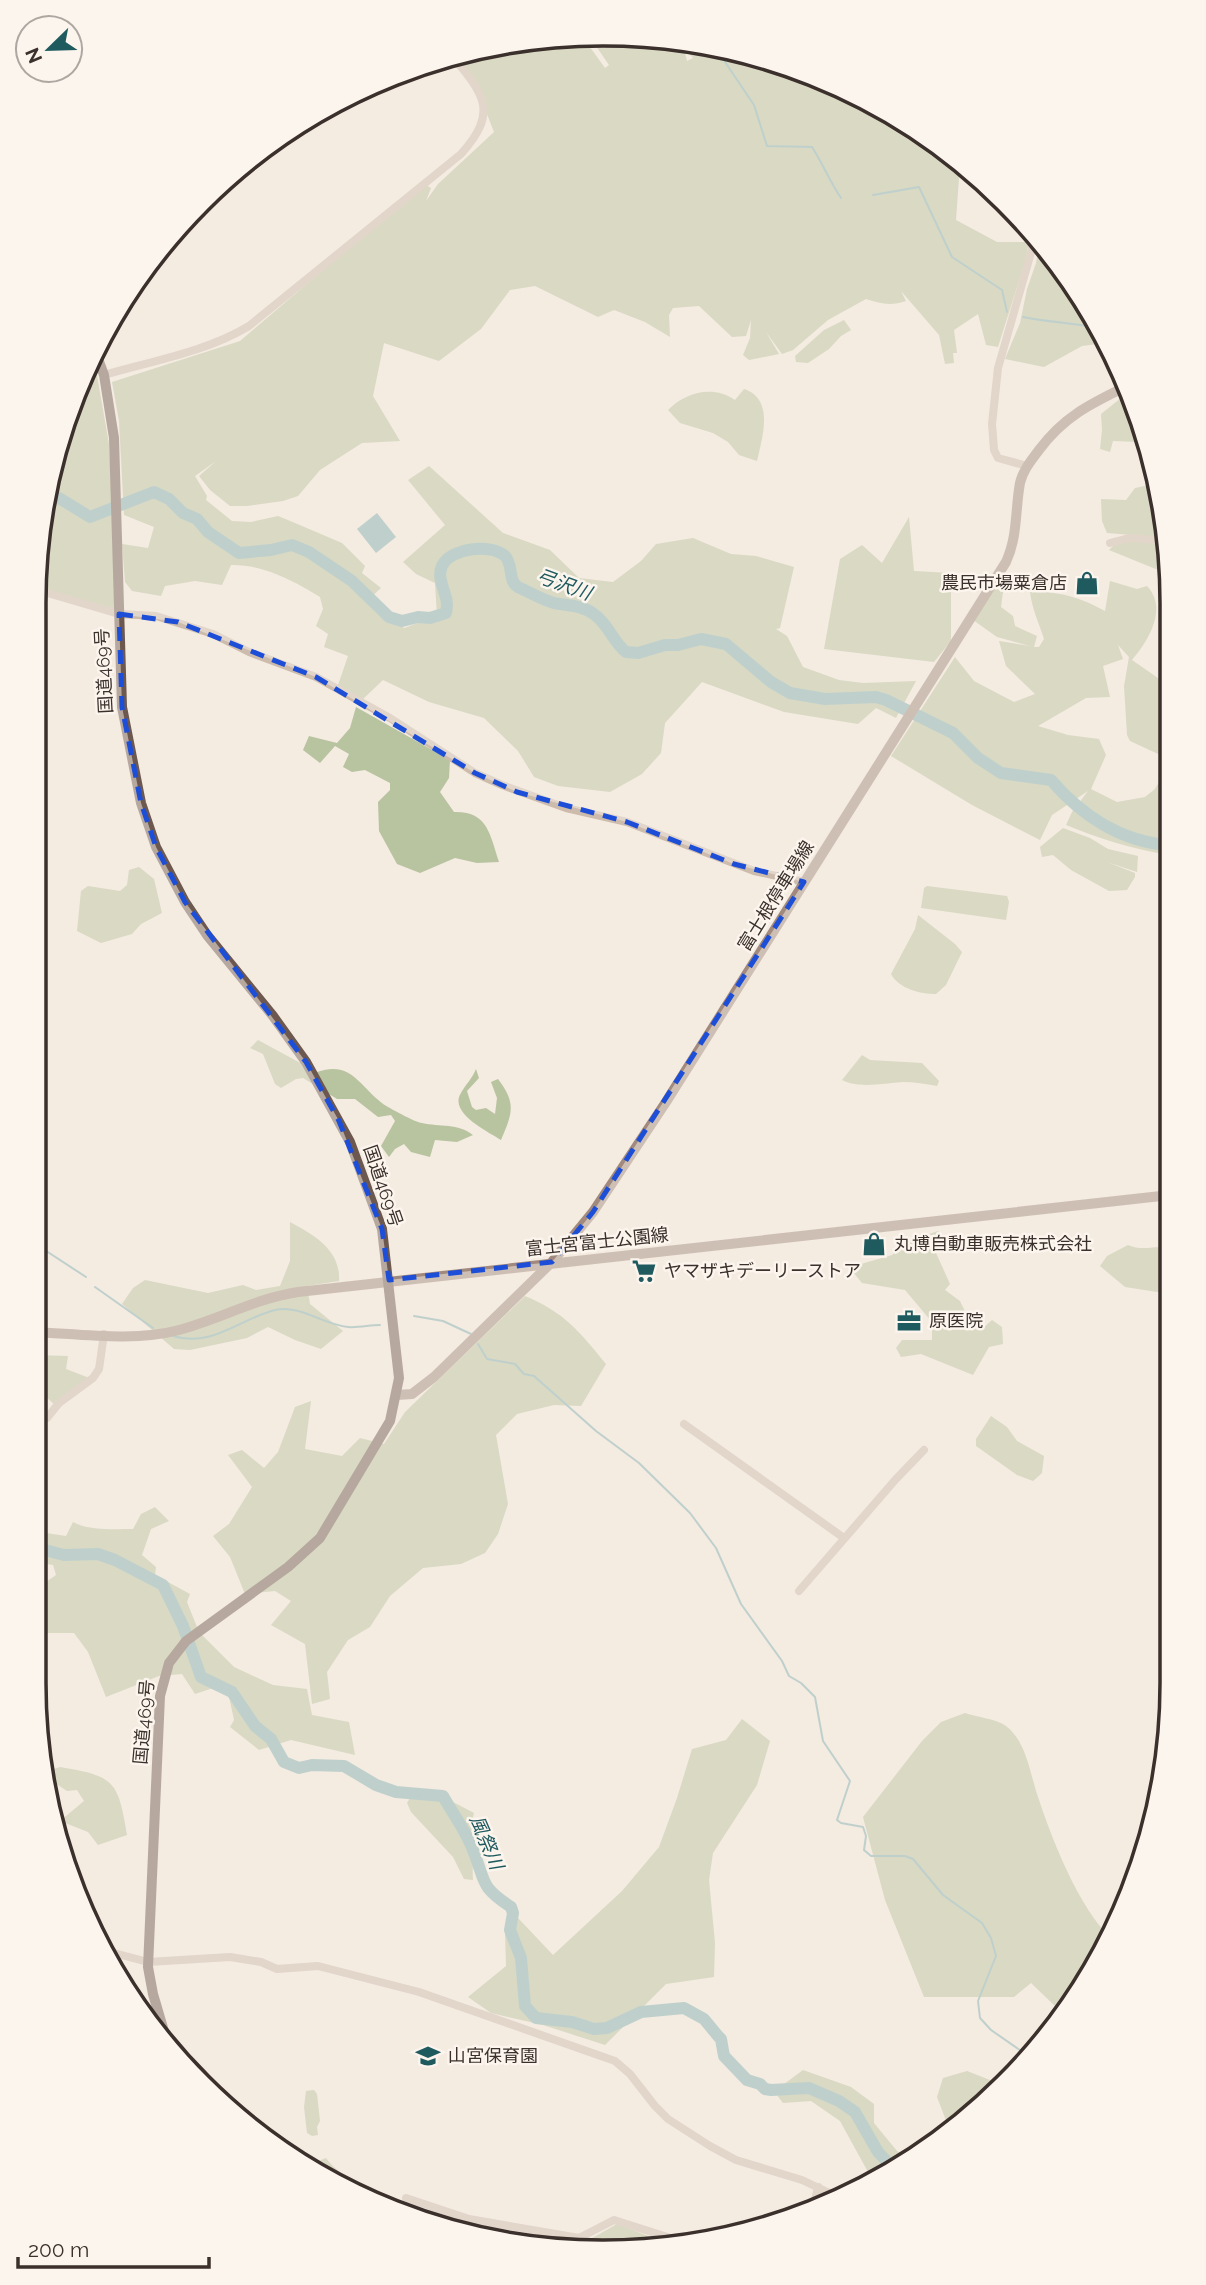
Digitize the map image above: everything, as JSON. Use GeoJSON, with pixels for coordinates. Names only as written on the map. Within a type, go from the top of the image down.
{"type":"FeatureCollection","features":[{"type":"Feature","properties":{"kind":"highway","name":"国道469号"},"geometry":{"type":"LineString","coordinates":[[100,363],[114,438],[122,707],[141,803],[156,847],[186,902],[298,1050],[350,1142],[382,1229],[399,1378],[390,1421],[312,1547],[186,1641],[169,1663],[160,1696],[148,1962],[161,2021]]}},
{"type":"Feature","properties":{"kind":"main road","name":"富士根停車場線"},"geometry":{"type":"LineString","coordinates":[[397,1395],[412,1394],[434,1377],[552,1262],[593,1213],[1006,562],[1017,527],[1020,486],[1027,466],[1046,440],[1072,415],[1118,390]]}},
{"type":"Feature","properties":{"kind":"main road","name":"富士宮富士公園線"},"geometry":{"type":"LineString","coordinates":[[46,1332],[158,1334],[180,1330],[274,1296],[389,1280],[1160,1196]]}},
{"type":"Feature","properties":{"kind":"street"},"geometry":{"type":"LineString","coordinates":[[104,375],[205,346],[249,326],[461,154],[481,127],[484,113],[476,85],[459,64]]}},
{"type":"Feature","properties":{"kind":"street"},"geometry":{"type":"LineString","coordinates":[[1027,466],[998,458],[994,450],[992,424],[998,368],[1032,248]]}},
{"type":"Feature","properties":{"kind":"street"},"geometry":{"type":"LineString","coordinates":[[1110,542],[1120,539],[1157,541]]}},
{"type":"Feature","properties":{"kind":"street"},"geometry":{"type":"LineString","coordinates":[[46,593],[119,614],[156,616],[178,622],[316,677],[390,719],[475,773],[517,792],[566,808],[627,822],[734,864],[804,882]]}},
{"type":"Feature","properties":{"kind":"street"},"geometry":{"type":"LineString","coordinates":[[47,1418],[59,1403],[93,1378],[99,1369],[104,1334]]}},
{"type":"Feature","properties":{"kind":"street"},"geometry":{"type":"LineString","coordinates":[[684,1424],[845,1538]]}},
{"type":"Feature","properties":{"kind":"street"},"geometry":{"type":"LineString","coordinates":[[799,1591],[924,1450]]}},
{"type":"Feature","properties":{"kind":"street"},"geometry":{"type":"LineString","coordinates":[[116,1954],[148,1962],[230,1957],[261,1962],[278,1969],[318,1966],[419,1992],[615,2061],[630,2074],[668,2119],[710,2146],[736,2160],[828,2192]]}},
{"type":"Feature","properties":{"kind":"street"},"geometry":{"type":"LineString","coordinates":[[816,2197],[818,2187]]}},
{"type":"Feature","properties":{"kind":"street"},"geometry":{"type":"LineString","coordinates":[[406,2198],[469,2219],[579,2238],[614,2220],[664,2236]]}},
{"type":"Feature","properties":{"kind":"highlighted area"},"geometry":{"type":"Polygon","coordinates":[[[119,614],[178,622],[316,677],[475,773],[517,792],[627,822],[734,864],[804,882],[593,1212],[552,1262],[389,1280],[382,1229],[339,1121],[306,1062],[185,902],[156,847],[141,803],[122,707],[119,614]]]}},
{"type":"Feature","properties":{"kind":"green space"},"geometry":{"type":"Polygon","coordinates":[[[589,46],[605,68],[609,65],[596,46],[676,50],[684,51],[687,61],[693,58],[687,52],[712,56],[747,64],[816,88],[882,120],[913,139],[960,175],[956,220],[997,242],[1029,243],[998,347],[986,345],[978,314],[954,330],[957,353],[953,353],[954,363],[945,364],[939,335],[901,291],[906,301],[886,304],[866,299],[828,320],[793,350],[782,354],[766,332],[779,354],[749,360],[743,355],[750,338],[751,320],[746,336],[732,337],[699,306],[673,308],[669,315],[670,337],[645,322],[614,310],[598,317],[535,286],[510,290],[481,329],[439,361],[384,343],[373,396],[400,441],[362,443],[320,470],[298,496],[283,501],[230,506],[210,490],[199,476],[216,461],[195,476],[207,496],[206,500],[232,521],[251,522],[278,516],[342,543],[365,566],[362,573],[381,588],[370,598],[404,628],[437,616],[435,583],[416,574],[403,562],[445,525],[408,480],[429,466],[503,533],[550,550],[579,578],[613,582],[641,561],[656,544],[693,538],[731,554],[756,556],[794,567],[780,628],[776,629],[787,636],[803,667],[839,680],[863,683],[916,681],[896,718],[876,708],[858,724],[784,712],[702,682],[665,723],[661,753],[642,774],[610,792],[558,786],[534,777],[518,751],[484,718],[429,702],[383,680],[363,699],[338,685],[348,656],[324,647],[328,634],[316,626],[323,609],[320,597],[277,575],[254,567],[231,565],[222,585],[195,581],[165,586],[161,596],[132,591],[125,582],[122,544],[148,548],[154,527],[124,515],[119,421],[112,382],[240,341],[424,184],[431,188],[426,201],[438,184],[494,132],[479,94],[460,64],[530,50],[589,46]]]}},
{"type":"Feature","properties":{"kind":"green space"},"geometry":{"type":"Polygon","coordinates":[[[1037,255],[1067,293],[1097,344],[1082,346],[1044,367],[1005,359],[1020,323],[1037,255]]]}},
{"type":"Feature","properties":{"kind":"green space"},"geometry":{"type":"Polygon","coordinates":[[[844,320],[851,330],[808,363],[796,362],[795,356],[824,330],[844,320]]]}},
{"type":"Feature","properties":{"kind":"green space"},"geometry":{"type":"Polygon","coordinates":[[[96,371],[109,444],[119,614],[46,591],[50,530],[56,494],[75,424],[96,371]]]}},
{"type":"Feature","properties":{"kind":"green space"},"geometry":{"type":"Polygon","coordinates":[[[744,389],[754,394],[763,410],[763,431],[757,461],[739,455],[728,442],[713,433],[680,423],[668,410],[691,395],[718,393],[735,400],[744,389]]]}},
{"type":"Feature","properties":{"kind":"green space"},"geometry":{"type":"Polygon","coordinates":[[[1121,398],[1137,442],[1113,441],[1110,452],[1100,449],[1101,414],[1121,398]]]}},
{"type":"Feature","properties":{"kind":"green space"},"geometry":{"type":"Polygon","coordinates":[[[1148,485],[1157,537],[1107,533],[1102,521],[1101,499],[1126,500],[1135,488],[1148,485]]]}},
{"type":"Feature","properties":{"kind":"green space"},"geometry":{"type":"Polygon","coordinates":[[[909,517],[914,571],[951,573],[951,641],[934,662],[824,649],[840,559],[862,545],[882,563],[909,517]]]}},
{"type":"Feature","properties":{"kind":"green space"},"geometry":{"type":"Polygon","coordinates":[[[1157,542],[1159,570],[1109,550],[1116,543],[1157,542]]]}},
{"type":"Feature","properties":{"kind":"green space"},"geometry":{"type":"Polygon","coordinates":[[[1000,580],[1003,592],[1001,607],[1013,616],[1015,626],[1037,636],[1034,647],[1039,647],[1044,639],[1030,592],[1069,596],[1105,611],[1110,581],[1137,589],[1147,586],[1156,604],[1154,624],[1132,660],[1160,679],[1160,755],[1130,741],[1127,735],[1124,686],[1129,657],[1118,645],[1123,659],[1103,666],[1110,697],[1086,698],[1038,726],[1068,735],[1099,739],[1106,755],[1091,789],[1117,802],[1145,797],[1160,781],[1160,853],[1116,843],[1066,825],[1088,791],[1052,815],[1040,840],[972,805],[891,756],[955,657],[974,681],[1014,702],[1035,694],[1006,666],[999,641],[1030,646],[997,637],[973,620],[1000,580]]]}},
{"type":"Feature","properties":{"kind":"green space"},"geometry":{"type":"Polygon","coordinates":[[[356,707],[450,760],[449,778],[440,792],[454,812],[465,813],[481,820],[490,834],[499,862],[477,863],[455,858],[420,873],[397,864],[379,831],[378,802],[390,790],[390,783],[365,770],[352,772],[343,767],[349,754],[335,746],[320,763],[303,750],[309,736],[337,743],[350,728],[356,707]]]}},
{"type":"Feature","properties":{"kind":"green space"},"geometry":{"type":"Polygon","coordinates":[[[1063,828],[1090,838],[1108,849],[1138,856],[1137,872],[1107,862],[1135,873],[1127,890],[1109,891],[1071,870],[1053,855],[1042,857],[1040,847],[1063,828]]]}},
{"type":"Feature","properties":{"kind":"green space"},"geometry":{"type":"Polygon","coordinates":[[[139,867],[154,879],[162,913],[141,924],[132,934],[101,943],[77,931],[81,891],[88,886],[120,891],[127,885],[129,870],[139,867]]]}},
{"type":"Feature","properties":{"kind":"green space"},"geometry":{"type":"Polygon","coordinates":[[[927,886],[1007,896],[1009,902],[1006,920],[921,908],[924,888],[927,886]]]}},
{"type":"Feature","properties":{"kind":"green space"},"geometry":{"type":"Polygon","coordinates":[[[918,915],[962,952],[946,985],[936,994],[911,990],[891,974],[915,929],[918,915]]]}},
{"type":"Feature","properties":{"kind":"green space"},"geometry":{"type":"Polygon","coordinates":[[[258,1040],[317,1072],[330,1069],[349,1073],[391,1109],[415,1121],[455,1127],[473,1135],[457,1142],[435,1140],[430,1157],[411,1152],[404,1144],[395,1149],[389,1157],[381,1146],[395,1121],[391,1115],[378,1117],[355,1099],[337,1099],[303,1078],[281,1088],[275,1084],[263,1054],[250,1048],[258,1040]]]}},
{"type":"Feature","properties":{"kind":"green space"},"geometry":{"type":"Polygon","coordinates":[[[862,1055],[870,1060],[922,1063],[939,1081],[937,1086],[903,1082],[864,1085],[842,1080],[862,1055]]]}},
{"type":"Feature","properties":{"kind":"green space"},"geometry":{"type":"Polygon","coordinates":[[[476,1069],[479,1078],[467,1091],[472,1107],[476,1110],[486,1108],[495,1114],[497,1098],[491,1082],[498,1079],[508,1095],[510,1115],[501,1140],[472,1121],[460,1108],[458,1100],[476,1069]]]}},
{"type":"Feature","properties":{"kind":"green space"},"geometry":{"type":"Polygon","coordinates":[[[290,1222],[317,1238],[336,1261],[339,1281],[307,1286],[310,1304],[343,1331],[321,1349],[268,1327],[247,1338],[190,1350],[174,1349],[122,1304],[133,1288],[145,1280],[208,1293],[243,1285],[256,1290],[280,1286],[290,1261],[290,1222]]]}},
{"type":"Feature","properties":{"kind":"green space"},"geometry":{"type":"Polygon","coordinates":[[[938,1231],[943,1240],[936,1253],[950,1284],[945,1290],[960,1301],[970,1322],[981,1330],[992,1320],[1002,1327],[1003,1344],[989,1347],[973,1375],[921,1354],[901,1357],[896,1348],[902,1340],[932,1340],[932,1322],[905,1290],[862,1283],[853,1272],[854,1266],[892,1255],[906,1242],[938,1231]]]}},
{"type":"Feature","properties":{"kind":"green space"},"geometry":{"type":"Polygon","coordinates":[[[1128,1245],[1139,1248],[1160,1247],[1160,1292],[1125,1287],[1100,1266],[1107,1256],[1128,1245]]]}},
{"type":"Feature","properties":{"kind":"green space"},"geometry":{"type":"Polygon","coordinates":[[[525,1296],[561,1316],[606,1364],[581,1406],[554,1405],[517,1414],[496,1435],[508,1504],[498,1534],[485,1553],[461,1564],[423,1568],[390,1596],[370,1627],[348,1640],[327,1672],[330,1699],[312,1704],[305,1644],[271,1625],[291,1601],[275,1591],[245,1594],[230,1557],[213,1536],[229,1524],[252,1487],[228,1455],[242,1450],[264,1468],[278,1452],[295,1407],[311,1401],[305,1449],[342,1456],[360,1438],[384,1444],[405,1412],[525,1296]]]}},
{"type":"Feature","properties":{"kind":"green space"},"geometry":{"type":"Polygon","coordinates":[[[46,1355],[68,1356],[66,1369],[92,1379],[55,1405],[46,1397],[46,1355]]]}},
{"type":"Feature","properties":{"kind":"green space"},"geometry":{"type":"Polygon","coordinates":[[[991,1416],[1007,1427],[1017,1441],[1044,1456],[1042,1473],[1033,1481],[1017,1475],[976,1446],[976,1439],[991,1416]]]}},
{"type":"Feature","properties":{"kind":"green space"},"geometry":{"type":"Polygon","coordinates":[[[155,1507],[169,1521],[151,1529],[142,1555],[156,1567],[155,1575],[190,1594],[187,1602],[199,1632],[234,1667],[273,1685],[307,1689],[312,1715],[349,1722],[355,1755],[291,1740],[259,1750],[230,1727],[234,1720],[228,1692],[216,1687],[195,1694],[182,1674],[159,1676],[106,1697],[88,1652],[74,1633],[46,1633],[46,1582],[56,1575],[53,1565],[46,1564],[46,1533],[66,1536],[73,1522],[94,1528],[133,1529],[141,1514],[155,1507]]]}},
{"type":"Feature","properties":{"kind":"green space"},"geometry":{"type":"Polygon","coordinates":[[[965,1713],[992,1720],[1013,1732],[1026,1758],[1050,1830],[1067,1870],[1087,1908],[1103,1929],[1056,2007],[1031,1983],[1014,1997],[924,1997],[885,1900],[863,1817],[922,1741],[941,1722],[965,1713]]]}},
{"type":"Feature","properties":{"kind":"green space"},"geometry":{"type":"Polygon","coordinates":[[[742,1719],[770,1741],[757,1785],[713,1853],[709,1880],[715,1943],[714,1977],[666,1984],[605,2045],[543,2025],[491,2013],[468,1997],[506,1966],[505,1931],[518,1918],[553,1955],[622,1891],[659,1847],[692,1749],[726,1740],[742,1719]]]}},
{"type":"Feature","properties":{"kind":"green space"},"geometry":{"type":"Polygon","coordinates":[[[60,1767],[78,1770],[103,1778],[111,1784],[120,1803],[127,1835],[98,1845],[88,1832],[63,1822],[62,1819],[84,1801],[77,1790],[67,1791],[55,1783],[52,1770],[60,1767]]]}},
{"type":"Feature","properties":{"kind":"green space"},"geometry":{"type":"Polygon","coordinates":[[[432,1791],[474,1813],[473,1880],[464,1879],[453,1857],[411,1812],[407,1803],[410,1798],[419,1799],[432,1791]]]}},
{"type":"Feature","properties":{"kind":"green space"},"geometry":{"type":"Polygon","coordinates":[[[803,2070],[851,2087],[874,2104],[874,2123],[901,2153],[868,2172],[840,2121],[811,2101],[783,2103],[776,2090],[803,2070]]]}},
{"type":"Feature","properties":{"kind":"green space"},"geometry":{"type":"Polygon","coordinates":[[[967,2071],[992,2081],[946,2121],[937,2097],[943,2078],[967,2071]]]}},
{"type":"Feature","properties":{"kind":"green space"},"geometry":{"type":"Polygon","coordinates":[[[314,2090],[317,2094],[320,2121],[317,2127],[318,2135],[312,2136],[307,2133],[304,2107],[306,2091],[314,2090]]]}},
{"type":"Feature","properties":{"kind":"green space"},"geometry":{"type":"Polygon","coordinates":[[[326,2158],[346,2177],[324,2165],[318,2161],[326,2158]]]}},
{"type":"Feature","properties":{"kind":"green space"},"geometry":{"type":"Polygon","coordinates":[[[617,2224],[651,2237],[603,2240],[590,2239],[617,2224]]]}},
{"type":"Feature","properties":{"kind":"water"},"geometry":{"type":"Polygon","coordinates":[[[377,513],[396,537],[376,553],[357,529],[377,513]]]}},
{"type":"Feature","properties":{"kind":"waterway"},"geometry":{"type":"LineString","coordinates":[[723,58],[754,105],[767,146],[812,147],[841,198]]}},
{"type":"Feature","properties":{"kind":"waterway"},"geometry":{"type":"LineString","coordinates":[[873,195],[919,187],[952,257],[1002,290],[1007,312]]}},
{"type":"Feature","properties":{"kind":"waterway"},"geometry":{"type":"LineString","coordinates":[[1023,317],[1087,326]]}},
{"type":"Feature","properties":{"kind":"waterway","name":"弓沢川"},"geometry":{"type":"LineString","coordinates":[[55,497],[90,517],[154,492],[169,499],[183,513],[197,519],[208,532],[239,553],[292,545],[309,552],[352,581],[389,617],[402,621],[446,613],[447,600],[440,572],[446,560],[453,555],[471,549],[499,552],[508,560],[516,586],[550,602],[590,612],[600,619],[626,652],[638,653],[701,639],[726,644],[771,682],[790,693],[825,699],[876,697],[886,700],[953,733],[978,758],[1001,773],[1051,780],[1075,804],[1103,824],[1135,838],[1160,844]]}},
{"type":"Feature","properties":{"kind":"waterway"},"geometry":{"type":"LineString","coordinates":[[46,1251],[86,1277]]}},
{"type":"Feature","properties":{"kind":"waterway"},"geometry":{"type":"LineString","coordinates":[[95,1287],[153,1328]]}},
{"type":"Feature","properties":{"kind":"waterway"},"geometry":{"type":"LineString","coordinates":[[173,1336],[187,1339],[213,1335],[262,1314],[284,1309],[348,1327],[380,1325]]}},
{"type":"Feature","properties":{"kind":"waterway"},"geometry":{"type":"LineString","coordinates":[[414,1316],[443,1321],[471,1334]]}},
{"type":"Feature","properties":{"kind":"waterway"},"geometry":{"type":"LineString","coordinates":[[478,1344],[487,1359],[515,1364],[524,1374],[534,1376],[596,1431],[639,1463],[690,1513],[716,1548],[741,1604],[782,1661],[789,1676],[815,1697],[823,1741],[850,1781],[837,1820],[863,1827],[866,1836],[864,1850],[871,1856],[905,1856],[913,1859],[943,1895],[982,1923],[991,1938],[996,1956],[978,2001],[980,2018],[991,2030],[1021,2051]]}},
{"type":"Feature","properties":{"kind":"waterway","name":"風祭川"},"geometry":{"type":"LineString","coordinates":[[46,1550],[64,1555],[98,1554],[163,1585],[183,1626],[201,1677],[232,1692],[255,1726],[271,1739],[284,1762],[299,1768],[312,1765],[344,1766],[376,1785],[396,1792],[443,1796],[470,1843],[488,1888],[511,1907],[513,1913],[510,1930],[521,1958],[525,2006],[536,2018],[572,2022],[594,2029],[607,2028],[641,2012],[684,2008],[704,2019],[721,2039],[724,2056],[747,2080],[771,2090],[809,2088],[839,2101],[855,2112],[878,2152],[887,2162]]}},
{"type":"Feature","properties":{"kind":"place","name":"農民市場粟倉店"},"geometry":{"type":"Point","coordinates":[1087,583]}},
{"type":"Feature","properties":{"kind":"place","name":"丸博自動車販売株式会社"},"geometry":{"type":"Point","coordinates":[874,1244]}},
{"type":"Feature","properties":{"kind":"place","name":"ヤマザキデーリーストア"},"geometry":{"type":"Point","coordinates":[644,1271]}},
{"type":"Feature","properties":{"kind":"place","name":"原医院"},"geometry":{"type":"Point","coordinates":[909,1321]}},
{"type":"Feature","properties":{"kind":"place","name":"山宮保育園"},"geometry":{"type":"Point","coordinates":[428,2056]}}]}
